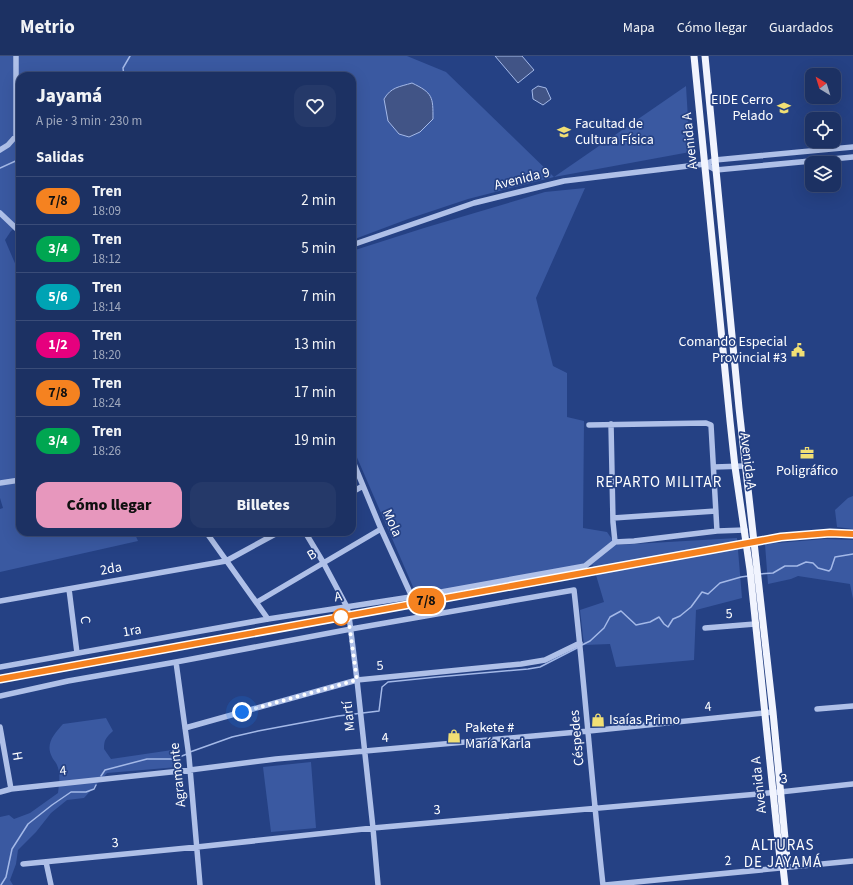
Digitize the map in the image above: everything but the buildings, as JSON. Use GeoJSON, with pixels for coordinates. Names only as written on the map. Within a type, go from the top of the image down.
{"type":"FeatureCollection","features":[{"type":"Feature","properties":{"kind":"main road","name":"Avenida A"},"geometry":{"type":"LineString","coordinates":[[694,56],[736,467],[745,530],[753,570],[759,580],[773,712],[780,827],[787,859],[783,867],[785,885]]}},
{"type":"Feature","properties":{"kind":"main road","name":"Avenida A"},"geometry":{"type":"LineString","coordinates":[[705,56],[738,408],[745,466],[753,570],[750,581],[765,714],[777,792]]}},
{"type":"Feature","properties":{"kind":"street"},"geometry":{"type":"LineString","coordinates":[[0,150],[8,145],[16,136],[16,56]]}},
{"type":"Feature","properties":{"kind":"street","name":"Avenida 9"},"geometry":{"type":"LineString","coordinates":[[356,245],[474,203],[564,181],[705,164],[715,160],[853,146]]}},
{"type":"Feature","properties":{"kind":"street"},"geometry":{"type":"LineString","coordinates":[[705,164],[716,170],[853,157]]}},
{"type":"Feature","properties":{"kind":"street"},"geometry":{"type":"LineString","coordinates":[[0,213],[16,228]]}},
{"type":"Feature","properties":{"kind":"street"},"geometry":{"type":"LineString","coordinates":[[589,425],[706,423],[711,425],[717,532]]}},
{"type":"Feature","properties":{"kind":"street"},"geometry":{"type":"LineString","coordinates":[[612,424],[613,518],[615,542],[745,530]]}},
{"type":"Feature","properties":{"kind":"street"},"geometry":{"type":"LineString","coordinates":[[714,467],[745,466]]}},
{"type":"Feature","properties":{"kind":"street","name":"Mola"},"geometry":{"type":"LineString","coordinates":[[356,469],[412,597]]}},
{"type":"Feature","properties":{"kind":"street"},"geometry":{"type":"LineString","coordinates":[[0,483],[16,481]]}},
{"type":"Feature","properties":{"kind":"street"},"geometry":{"type":"LineString","coordinates":[[356,490],[363,486]]}},
{"type":"Feature","properties":{"kind":"street"},"geometry":{"type":"LineString","coordinates":[[613,518],[716,511]]}},
{"type":"Feature","properties":{"kind":"street","name":"B"},"geometry":{"type":"LineString","coordinates":[[257,602],[381,529]]}},
{"type":"Feature","properties":{"kind":"street"},"geometry":{"type":"LineString","coordinates":[[209,536],[268,619]]}},
{"type":"Feature","properties":{"kind":"street"},"geometry":{"type":"LineString","coordinates":[[226,561],[272,536]]}},
{"type":"Feature","properties":{"kind":"street","name":"Martí"},"geometry":{"type":"LineString","coordinates":[[307,536],[347,607],[357,680],[378,885]]}},
{"type":"Feature","properties":{"kind":"street","name":"A"},"geometry":{"type":"LineString","coordinates":[[268,619],[412,597],[585,566],[615,542]]}},
{"type":"Feature","properties":{"kind":"street","name":"2da"},"geometry":{"type":"LineString","coordinates":[[0,601],[226,561]]}},
{"type":"Feature","properties":{"kind":"street","name":"C"},"geometry":{"type":"LineString","coordinates":[[69,589],[77,653]]}},
{"type":"Feature","properties":{"kind":"street","name":"Céspedes"},"geometry":{"type":"LineString","coordinates":[[351,629],[574,590],[604,885]]}},
{"type":"Feature","properties":{"kind":"street","name":"1ra"},"geometry":{"type":"LineString","coordinates":[[0,666],[268,619]]}},
{"type":"Feature","properties":{"kind":"street","name":"5"},"geometry":{"type":"LineString","coordinates":[[705,628],[755,624]]}},
{"type":"Feature","properties":{"kind":"street"},"geometry":{"type":"LineString","coordinates":[[0,696],[68,681],[351,629]]}},
{"type":"Feature","properties":{"kind":"street","name":"5"},"geometry":{"type":"LineString","coordinates":[[185,728],[357,680],[521,664],[545,660],[580,643]]}},
{"type":"Feature","properties":{"kind":"street","name":"Agramonte"},"geometry":{"type":"LineString","coordinates":[[176,662],[188,750],[200,885]]}},
{"type":"Feature","properties":{"kind":"street"},"geometry":{"type":"LineString","coordinates":[[817,709],[853,706]]}},
{"type":"Feature","properties":{"kind":"street","name":"4"},"geometry":{"type":"LineString","coordinates":[[0,792],[11,789],[190,770],[276,759],[589,731],[773,712]]}},
{"type":"Feature","properties":{"kind":"street","name":"H"},"geometry":{"type":"LineString","coordinates":[[0,730],[11,789]]}},
{"type":"Feature","properties":{"kind":"street","name":"3"},"geometry":{"type":"LineString","coordinates":[[23,864],[373,828],[853,784]]}},
{"type":"Feature","properties":{"kind":"street","name":"2"},"geometry":{"type":"LineString","coordinates":[[604,885],[853,861]]}},
{"type":"Feature","properties":{"kind":"street"},"geometry":{"type":"LineString","coordinates":[[46,862],[51,885]]}},
{"type":"Feature","properties":{"kind":"shaded area"},"geometry":{"type":"Polygon","coordinates":[[[0,56],[407,56],[446,72],[554,177],[468,199],[356,238],[356,72],[16,72],[16,227],[11,231],[5,240],[16,266],[16,536],[136,536],[138,541],[0,572],[0,509],[3,508],[0,498],[0,56]]]}},
{"type":"Feature","properties":{"kind":"shaded area"},"geometry":{"type":"Polygon","coordinates":[[[495,56],[522,56],[534,70],[518,83],[495,56]]]}},
{"type":"Feature","properties":{"kind":"shaded area"},"geometry":{"type":"Polygon","coordinates":[[[412,83],[424,90],[430,96],[433,106],[433,119],[420,132],[409,137],[399,134],[388,121],[384,99],[393,90],[412,83]]]}},
{"type":"Feature","properties":{"kind":"shaded area"},"geometry":{"type":"Polygon","coordinates":[[[538,86],[546,88],[551,99],[543,105],[533,99],[532,90],[538,86]]]}},
{"type":"Feature","properties":{"kind":"shaded area"},"geometry":{"type":"Polygon","coordinates":[[[686,86],[690,152],[554,177],[686,86]]]}},
{"type":"Feature","properties":{"kind":"shaded area"},"geometry":{"type":"Polygon","coordinates":[[[585,188],[536,298],[553,366],[567,373],[567,417],[584,421],[583,528],[607,532],[616,545],[737,538],[742,598],[696,610],[694,660],[616,667],[610,644],[584,645],[580,610],[604,602],[593,565],[417,596],[356,455],[356,250],[545,192],[585,188]]]}},
{"type":"Feature","properties":{"kind":"shaded area"},"geometry":{"type":"Polygon","coordinates":[[[853,496],[853,529],[837,527],[835,510],[848,498],[853,496]]]}},
{"type":"Feature","properties":{"kind":"shaded area"},"geometry":{"type":"Polygon","coordinates":[[[825,539],[853,540],[853,599],[850,584],[798,576],[768,584],[765,544],[825,539]]]}},
{"type":"Feature","properties":{"kind":"shaded area"},"geometry":{"type":"Polygon","coordinates":[[[106,718],[113,731],[104,743],[104,749],[111,759],[179,749],[178,767],[107,773],[84,798],[67,800],[51,813],[36,832],[18,850],[16,864],[10,880],[13,885],[0,885],[0,817],[9,815],[14,819],[30,813],[58,793],[59,772],[57,764],[52,758],[50,752],[50,743],[54,735],[63,724],[106,718]]]}},
{"type":"Feature","properties":{"kind":"shaded area"},"geometry":{"type":"Polygon","coordinates":[[[311,762],[316,828],[271,832],[263,767],[311,762]]]}},
{"type":"Feature","properties":{"kind":"waterway"},"geometry":{"type":"LineString","coordinates":[[124,72],[123,68],[130,56]]}},
{"type":"Feature","properties":{"kind":"waterway"},"geometry":{"type":"LineString","coordinates":[[0,168],[16,161]]}},
{"type":"Feature","properties":{"kind":"waterway"},"geometry":{"type":"LineString","coordinates":[[759,574],[773,573],[785,566],[797,566],[806,562],[813,563],[818,568],[829,571],[835,557],[853,554]]}},
{"type":"Feature","properties":{"kind":"waterway"},"geometry":{"type":"LineString","coordinates":[[582,645],[590,641],[604,628],[610,617],[621,611],[636,625],[650,622],[659,617],[668,627],[673,619],[680,616],[691,607],[702,592],[708,594],[720,583],[748,576]]}},
{"type":"Feature","properties":{"kind":"waterway"},"geometry":{"type":"LineString","coordinates":[[190,752],[232,737],[258,731],[338,716],[379,711],[382,687],[388,682],[540,667],[579,647]]}},
{"type":"Feature","properties":{"kind":"waterway"},"geometry":{"type":"LineString","coordinates":[[101,776],[105,770],[147,759],[174,759],[187,754]]}},
{"type":"Feature","properties":{"kind":"waterway"},"geometry":{"type":"LineString","coordinates":[[1,885],[6,877],[12,849],[28,824],[71,792],[86,792],[94,789],[96,785]]}},
{"type":"Feature","properties":{"kind":"railway"},"geometry":{"type":"LineString","coordinates":[[0,679],[781,537],[830,533],[853,534]]}},
{"type":"Feature","properties":{"kind":"train","name":"7/8"},"geometry":{"type":"LineString","coordinates":[[0,679],[781,537],[830,533],[853,534]]}},
{"type":"Feature","properties":{"kind":"place","name":"EIDE Cerro Pelado"},"geometry":{"type":"Point","coordinates":[784,108]}},
{"type":"Feature","properties":{"kind":"place","name":"Facultad de Cultura Física"},"geometry":{"type":"Point","coordinates":[564,132]}},
{"type":"Feature","properties":{"kind":"place","name":"Comando Especial Provincial #3"},"geometry":{"type":"Point","coordinates":[798,350]}},
{"type":"Feature","properties":{"kind":"place","name":"Poligráfico"},"geometry":{"type":"Point","coordinates":[807,453]}},
{"type":"Feature","properties":{"kind":"place","name":"Isaías Primo"},"geometry":{"type":"Point","coordinates":[598,720]}},
{"type":"Feature","properties":{"kind":"place","name":"Pakete # María Karla"},"geometry":{"type":"Point","coordinates":[454,736]}},
{"type":"Feature","properties":{"kind":"district","name":"REPARTO MILITAR"},"geometry":{"type":"Point","coordinates":[659,482]}},
{"type":"Feature","properties":{"kind":"district","name":"ALTURAS DE JAYAMÁ"},"geometry":{"type":"Point","coordinates":[783,854]}},
{"type":"Feature","properties":{"kind":"route"},"geometry":{"type":"LineString","coordinates":[[242,712],[357,680],[348,616],[341,617]]}}]}
